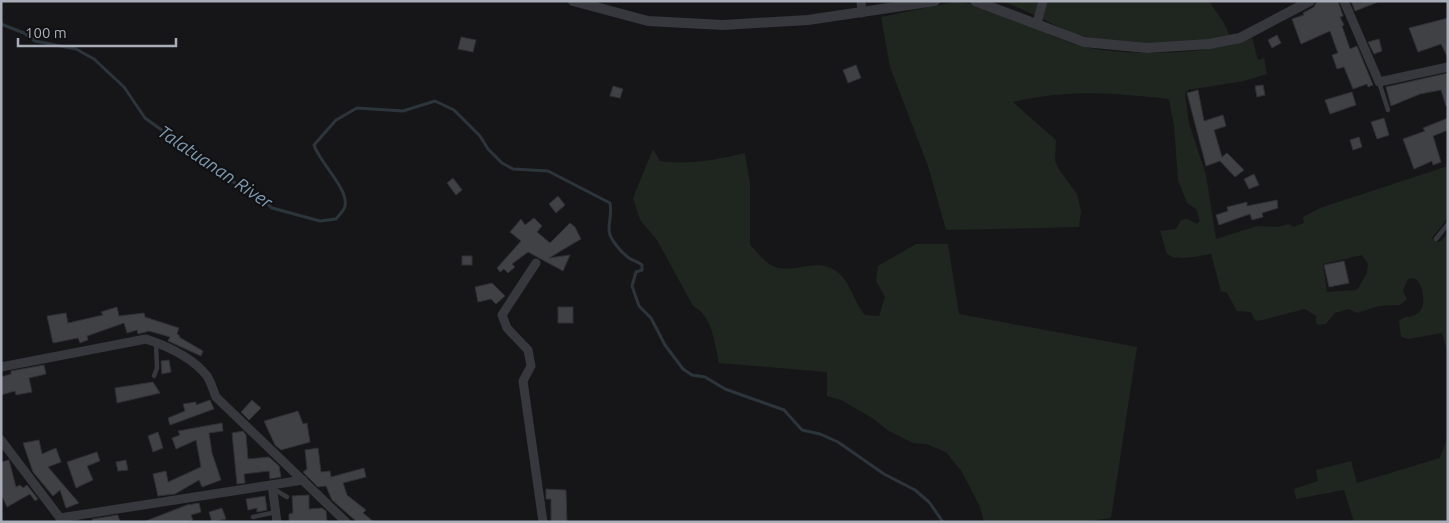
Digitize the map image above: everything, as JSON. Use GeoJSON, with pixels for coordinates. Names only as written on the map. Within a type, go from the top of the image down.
{"type":"FeatureCollection","features":[{"type":"Feature","properties":{"kind":"street"},"geometry":{"type":"LineString","coordinates":[[861,1],[862,13]]}},
{"type":"Feature","properties":{"kind":"street"},"geometry":{"type":"LineString","coordinates":[[578,2],[648,21],[723,25],[808,20],[935,1]]}},
{"type":"Feature","properties":{"kind":"street"},"geometry":{"type":"LineString","coordinates":[[975,1],[1037,23],[1071,38],[1098,44],[1147,48],[1209,44],[1246,35],[1310,1]]}},
{"type":"Feature","properties":{"kind":"street"},"geometry":{"type":"LineString","coordinates":[[1037,23],[1043,1]]}},
{"type":"Feature","properties":{"kind":"street"},"geometry":{"type":"LineString","coordinates":[[1344,1],[1380,82],[1448,67]]}},
{"type":"Feature","properties":{"kind":"street"},"geometry":{"type":"LineString","coordinates":[[536,263],[502,315],[507,328],[528,350],[531,366],[523,381],[543,522]]}},
{"type":"Feature","properties":{"kind":"street"},"geometry":{"type":"LineString","coordinates":[[1,367],[146,339],[156,342],[199,367],[208,377],[216,398],[346,522]]}},
{"type":"Feature","properties":{"kind":"street"},"geometry":{"type":"LineString","coordinates":[[1,440],[61,520],[303,480]]}},
{"type":"Feature","properties":{"kind":"street"},"geometry":{"type":"LineString","coordinates":[[272,486],[277,522]]}},
{"type":"Feature","properties":{"kind":"lane"},"geometry":{"type":"LineString","coordinates":[[1380,82],[1388,110]]}},
{"type":"Feature","properties":{"kind":"lane"},"geometry":{"type":"LineString","coordinates":[[1436,239],[1448,224]]}},
{"type":"Feature","properties":{"kind":"lane"},"geometry":{"type":"LineString","coordinates":[[154,376],[157,368],[156,342]]}},
{"type":"Feature","properties":{"kind":"lane"},"geometry":{"type":"LineString","coordinates":[[272,486],[287,497]]}},
{"type":"Feature","properties":{"kind":"lane"},"geometry":{"type":"LineString","coordinates":[[253,517],[276,512]]}},
{"type":"Feature","properties":{"kind":"shaded area"},"geometry":{"type":"Polygon","coordinates":[[[1000,1],[1209,1],[1224,23],[1230,36],[1193,42],[1152,44],[1091,38],[1074,33],[1000,1]]]}},
{"type":"Feature","properties":{"kind":"shaded area"},"geometry":{"type":"Polygon","coordinates":[[[954,2],[969,4],[998,12],[1068,42],[1108,51],[1133,53],[1160,53],[1212,48],[1252,38],[1258,60],[1264,58],[1267,74],[1244,81],[1188,90],[1185,94],[1189,123],[1206,175],[1216,239],[1257,226],[1277,227],[1289,224],[1293,227],[1304,223],[1303,217],[1320,208],[1448,166],[1448,218],[1432,238],[1437,242],[1441,241],[1448,233],[1448,354],[1442,333],[1408,339],[1401,337],[1399,321],[1417,314],[1422,307],[1421,287],[1416,279],[1411,278],[1407,280],[1403,291],[1407,299],[1400,305],[1379,306],[1357,313],[1349,309],[1335,313],[1326,324],[1318,325],[1316,323],[1316,316],[1305,309],[1258,321],[1254,319],[1251,312],[1237,311],[1227,293],[1221,291],[1211,254],[1177,258],[1167,254],[1160,231],[1176,229],[1181,220],[1188,219],[1197,224],[1200,221],[1196,209],[1187,203],[1178,180],[1174,126],[1169,99],[1091,93],[1054,95],[1013,102],[1056,140],[1055,160],[1058,168],[1077,194],[1081,211],[1079,227],[946,230],[928,166],[890,67],[881,17],[954,2]],[[1362,255],[1323,264],[1327,292],[1357,290],[1367,273],[1368,264],[1362,255]]]}},
{"type":"Feature","properties":{"kind":"shaded area"},"geometry":{"type":"Polygon","coordinates":[[[653,149],[660,161],[671,162],[703,161],[745,153],[750,184],[750,245],[773,266],[788,269],[818,265],[833,269],[844,278],[865,315],[879,316],[885,297],[876,281],[878,266],[916,244],[948,244],[959,314],[1137,347],[1111,518],[1083,522],[984,522],[980,507],[962,472],[946,452],[926,444],[913,443],[889,431],[872,418],[841,400],[827,396],[827,372],[719,363],[709,323],[705,316],[693,306],[657,240],[640,220],[633,198],[653,149]]]}},
{"type":"Feature","properties":{"kind":"shaded area"},"geometry":{"type":"Polygon","coordinates":[[[1448,436],[1448,522],[1354,522],[1344,490],[1296,499],[1294,489],[1318,481],[1316,470],[1351,461],[1357,483],[1440,458],[1448,436]]]}},
{"type":"Feature","properties":{"kind":"building"},"geometry":{"type":"Polygon","coordinates":[[[1317,1],[1338,1],[1343,16],[1340,17],[1344,25],[1342,26],[1350,49],[1357,46],[1373,85],[1368,87],[1367,84],[1353,89],[1344,67],[1337,69],[1332,55],[1338,53],[1330,31],[1301,44],[1292,19],[1304,15],[1303,13],[1314,7],[1317,1]]]}},
{"type":"Feature","properties":{"kind":"building"},"geometry":{"type":"Polygon","coordinates":[[[1351,1],[1378,1],[1378,2],[1355,11],[1351,1]]]}},
{"type":"Feature","properties":{"kind":"building"},"geometry":{"type":"Polygon","coordinates":[[[1448,18],[1448,58],[1441,44],[1418,52],[1409,28],[1448,18]]]}},
{"type":"Feature","properties":{"kind":"building"},"geometry":{"type":"Polygon","coordinates":[[[1277,35],[1281,43],[1272,48],[1268,40],[1277,35]]]}},
{"type":"Feature","properties":{"kind":"building"},"geometry":{"type":"Polygon","coordinates":[[[461,37],[476,40],[473,52],[458,49],[461,37]]]}},
{"type":"Feature","properties":{"kind":"building"},"geometry":{"type":"Polygon","coordinates":[[[1379,39],[1382,51],[1374,54],[1368,42],[1379,39]]]}},
{"type":"Feature","properties":{"kind":"building"},"geometry":{"type":"Polygon","coordinates":[[[856,65],[861,78],[848,83],[843,70],[856,65]]]}},
{"type":"Feature","properties":{"kind":"building"},"geometry":{"type":"Polygon","coordinates":[[[1448,73],[1448,106],[1446,106],[1441,90],[1420,94],[1391,106],[1386,87],[1448,73]]]}},
{"type":"Feature","properties":{"kind":"building"},"geometry":{"type":"Polygon","coordinates":[[[1263,85],[1265,95],[1257,97],[1255,86],[1263,85]]]}},
{"type":"Feature","properties":{"kind":"building"},"geometry":{"type":"Polygon","coordinates":[[[613,86],[623,89],[620,98],[610,96],[613,86]]]}},
{"type":"Feature","properties":{"kind":"building"},"geometry":{"type":"Polygon","coordinates":[[[1198,90],[1204,121],[1223,115],[1226,126],[1214,130],[1222,157],[1227,153],[1244,170],[1235,177],[1220,161],[1206,166],[1187,93],[1198,90]]]}},
{"type":"Feature","properties":{"kind":"building"},"geometry":{"type":"Polygon","coordinates":[[[1352,92],[1356,105],[1330,114],[1325,100],[1352,92]]]}},
{"type":"Feature","properties":{"kind":"building"},"geometry":{"type":"Polygon","coordinates":[[[1384,118],[1389,135],[1377,139],[1371,122],[1384,118]]]}},
{"type":"Feature","properties":{"kind":"building"},"geometry":{"type":"Polygon","coordinates":[[[1448,118],[1448,130],[1433,136],[1441,162],[1433,165],[1432,161],[1414,169],[1403,139],[1425,131],[1423,128],[1448,118]]]}},
{"type":"Feature","properties":{"kind":"building"},"geometry":{"type":"Polygon","coordinates":[[[1359,137],[1362,147],[1353,150],[1350,140],[1359,137]]]}},
{"type":"Feature","properties":{"kind":"building"},"geometry":{"type":"Polygon","coordinates":[[[1254,174],[1259,185],[1249,189],[1244,179],[1254,174]]]}},
{"type":"Feature","properties":{"kind":"building"},"geometry":{"type":"Polygon","coordinates":[[[453,178],[462,190],[456,195],[447,183],[453,178]]]}},
{"type":"Feature","properties":{"kind":"building"},"geometry":{"type":"Polygon","coordinates":[[[558,196],[565,205],[556,213],[549,204],[558,196]]]}},
{"type":"Feature","properties":{"kind":"building"},"geometry":{"type":"Polygon","coordinates":[[[1277,200],[1278,208],[1262,213],[1263,217],[1252,220],[1250,214],[1219,225],[1216,215],[1228,211],[1227,207],[1247,202],[1247,206],[1277,200]]]}},
{"type":"Feature","properties":{"kind":"building"},"geometry":{"type":"Polygon","coordinates":[[[534,218],[542,226],[537,232],[550,243],[570,223],[575,227],[581,239],[549,258],[570,255],[563,271],[528,252],[512,264],[515,267],[508,273],[504,269],[500,272],[497,268],[521,241],[510,232],[521,219],[525,225],[534,218]]]}},
{"type":"Feature","properties":{"kind":"building"},"geometry":{"type":"Polygon","coordinates":[[[462,256],[472,256],[472,265],[462,265],[462,256]]]}},
{"type":"Feature","properties":{"kind":"building"},"geometry":{"type":"Polygon","coordinates":[[[1344,261],[1349,283],[1329,287],[1324,265],[1344,261]]]}},
{"type":"Feature","properties":{"kind":"building"},"geometry":{"type":"Polygon","coordinates":[[[492,283],[505,296],[496,304],[491,299],[478,302],[475,287],[492,283]]]}},
{"type":"Feature","properties":{"kind":"building"},"geometry":{"type":"Polygon","coordinates":[[[117,307],[119,316],[144,313],[145,317],[179,328],[177,334],[179,337],[203,351],[201,356],[168,341],[170,337],[149,331],[138,334],[137,330],[127,333],[124,323],[87,336],[88,340],[80,343],[78,338],[53,343],[47,316],[66,313],[68,323],[103,315],[101,312],[117,307]]]}},
{"type":"Feature","properties":{"kind":"building"},"geometry":{"type":"Polygon","coordinates":[[[558,307],[573,307],[573,323],[558,323],[558,307]]]}},
{"type":"Feature","properties":{"kind":"building"},"geometry":{"type":"Polygon","coordinates":[[[169,360],[171,372],[162,374],[161,361],[169,360]]]}},
{"type":"Feature","properties":{"kind":"building"},"geometry":{"type":"Polygon","coordinates":[[[44,365],[46,374],[29,378],[32,392],[16,395],[15,391],[1,395],[1,377],[11,374],[11,371],[44,365]]]}},
{"type":"Feature","properties":{"kind":"building"},"geometry":{"type":"Polygon","coordinates":[[[153,382],[160,393],[117,403],[115,388],[153,382]]]}},
{"type":"Feature","properties":{"kind":"building"},"geometry":{"type":"Polygon","coordinates":[[[210,400],[214,409],[170,425],[168,418],[185,411],[183,404],[196,402],[196,405],[210,400]]]}},
{"type":"Feature","properties":{"kind":"building"},"geometry":{"type":"Polygon","coordinates":[[[252,400],[261,408],[249,420],[241,412],[252,400]]]}},
{"type":"Feature","properties":{"kind":"building"},"geometry":{"type":"Polygon","coordinates":[[[298,411],[303,424],[307,423],[310,442],[281,450],[275,445],[264,421],[298,411]]]}},
{"type":"Feature","properties":{"kind":"building"},"geometry":{"type":"Polygon","coordinates":[[[222,423],[223,431],[209,433],[212,453],[221,480],[202,487],[199,480],[175,494],[158,496],[153,474],[166,471],[168,482],[201,467],[196,440],[176,449],[172,438],[180,435],[178,431],[222,423]]]}},
{"type":"Feature","properties":{"kind":"building"},"geometry":{"type":"Polygon","coordinates":[[[243,431],[246,435],[248,459],[269,457],[279,466],[281,477],[270,479],[269,471],[244,474],[245,483],[237,484],[232,433],[243,431]]]}},
{"type":"Feature","properties":{"kind":"building"},"geometry":{"type":"Polygon","coordinates":[[[158,432],[163,448],[153,452],[148,436],[158,432]]]}},
{"type":"Feature","properties":{"kind":"building"},"geometry":{"type":"Polygon","coordinates":[[[39,440],[42,454],[56,448],[61,462],[48,467],[79,503],[66,508],[60,490],[53,496],[33,472],[23,443],[39,440]]]}},
{"type":"Feature","properties":{"kind":"building"},"geometry":{"type":"Polygon","coordinates":[[[318,448],[321,472],[330,471],[331,477],[364,468],[366,477],[343,483],[347,495],[366,510],[363,513],[374,522],[357,522],[332,500],[326,486],[318,487],[303,472],[307,469],[305,450],[318,448]]]}},
{"type":"Feature","properties":{"kind":"building"},"geometry":{"type":"Polygon","coordinates":[[[97,452],[100,461],[87,466],[93,480],[76,488],[67,462],[97,452]]]}},
{"type":"Feature","properties":{"kind":"building"},"geometry":{"type":"Polygon","coordinates":[[[9,460],[16,487],[20,485],[23,488],[27,485],[38,499],[35,501],[30,494],[7,507],[1,494],[1,462],[9,460]]]}},
{"type":"Feature","properties":{"kind":"building"},"geometry":{"type":"Polygon","coordinates":[[[126,460],[128,470],[118,471],[116,462],[126,460]]]}},
{"type":"Feature","properties":{"kind":"building"},"geometry":{"type":"Polygon","coordinates":[[[546,489],[566,490],[567,522],[551,522],[551,499],[546,499],[546,489]]]}},
{"type":"Feature","properties":{"kind":"building"},"geometry":{"type":"Polygon","coordinates":[[[309,495],[309,509],[322,508],[326,511],[327,521],[289,522],[289,514],[293,513],[292,496],[309,495]]]}},
{"type":"Feature","properties":{"kind":"building"},"geometry":{"type":"Polygon","coordinates":[[[265,496],[267,510],[257,512],[257,508],[248,510],[246,499],[265,496]]]}},
{"type":"Feature","properties":{"kind":"building"},"geometry":{"type":"Polygon","coordinates":[[[199,503],[201,512],[191,515],[193,520],[188,522],[143,522],[187,505],[199,503]]]}},
{"type":"Feature","properties":{"kind":"building"},"geometry":{"type":"Polygon","coordinates":[[[222,508],[226,519],[212,522],[209,512],[222,508]]]}},
{"type":"Feature","properties":{"kind":"building"},"geometry":{"type":"Polygon","coordinates":[[[118,515],[120,522],[93,522],[92,519],[118,515]]]}},
{"type":"Feature","properties":{"kind":"waterway","name":"Talatuanan River"},"geometry":{"type":"LineString","coordinates":[[1,24],[24,33],[35,41],[76,49],[94,59],[124,87],[145,118],[239,186],[255,193],[272,208],[320,221],[336,219],[345,206],[343,192],[314,145],[336,120],[357,108],[403,111],[435,101],[454,110],[480,136],[488,149],[502,163],[513,169],[548,171],[610,203],[609,230],[611,237],[616,246],[626,256],[642,265],[642,270],[636,272],[632,286],[639,306],[651,318],[665,345],[683,369],[692,375],[705,377],[725,389],[784,410],[802,430],[820,434],[838,442],[884,474],[915,490],[929,502],[943,522]]}}]}
